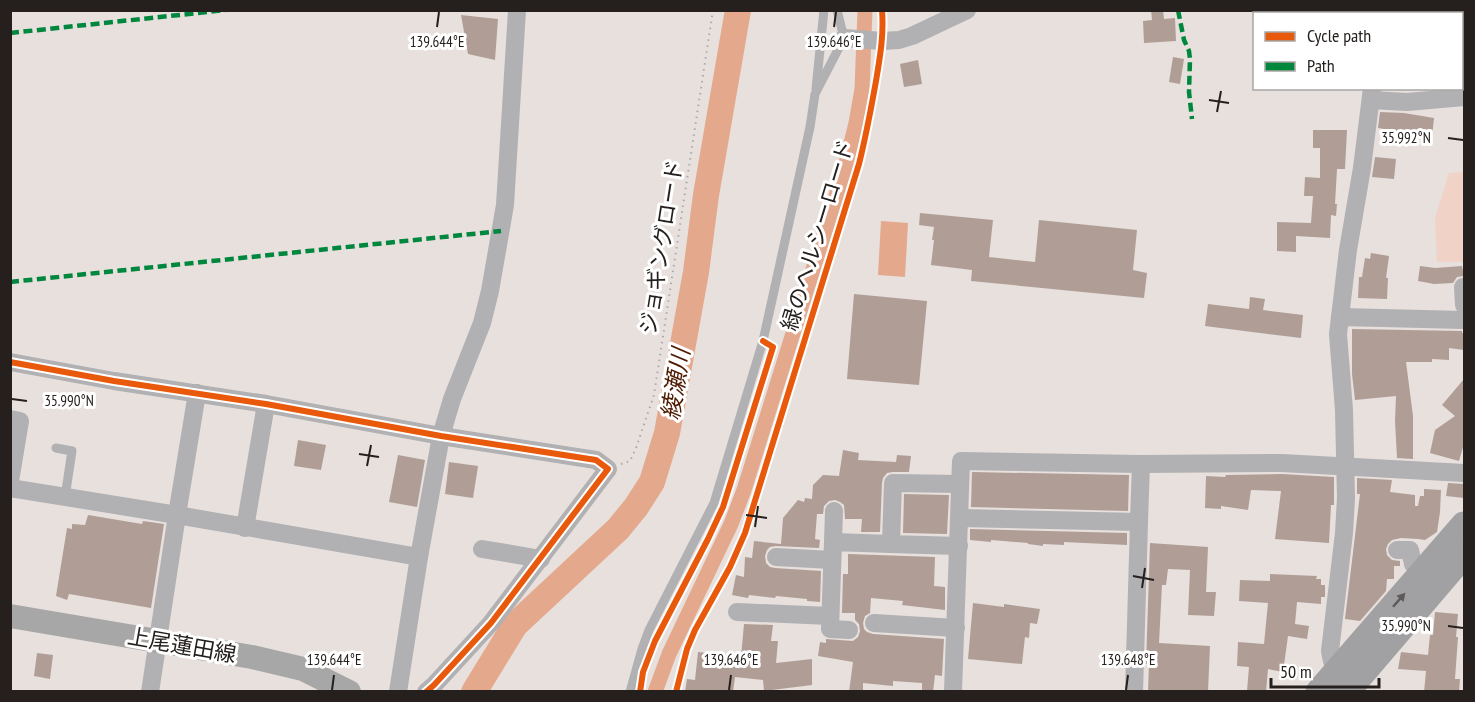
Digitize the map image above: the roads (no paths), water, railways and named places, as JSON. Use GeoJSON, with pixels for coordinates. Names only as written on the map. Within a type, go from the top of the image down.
{"type":"FeatureCollection","features":[{"type":"Feature","properties":{"kind":"main road"},"geometry":{"type":"LineString","coordinates":[[1334,685],[1464,525]]}},
{"type":"Feature","properties":{"kind":"main road"},"geometry":{"type":"LineString","coordinates":[[1334,685],[1464,553]]}},
{"type":"Feature","properties":{"kind":"main road","name":"上尾蓮田線"},"geometry":{"type":"LineString","coordinates":[[10,616],[252,657],[303,669],[349,692]]}},
{"type":"Feature","properties":{"kind":"street"},"geometry":{"type":"LineString","coordinates":[[398,692],[441,436],[452,399],[482,323],[501,231],[505,205],[517,10]]}},
{"type":"Feature","properties":{"kind":"street"},"geometry":{"type":"LineString","coordinates":[[849,39],[899,40],[967,10]]}},
{"type":"Feature","properties":{"kind":"street"},"geometry":{"type":"LineString","coordinates":[[1334,685],[1330,651],[1346,498],[1344,410],[1338,334],[1348,250],[1372,94],[1407,102],[1464,98]]}},
{"type":"Feature","properties":{"kind":"street"},"geometry":{"type":"LineString","coordinates":[[1340,317],[1464,320]]}},
{"type":"Feature","properties":{"kind":"street"},"geometry":{"type":"LineString","coordinates":[[10,362],[114,381],[266,404],[441,436],[596,460],[608,469],[491,623],[426,692]]}},
{"type":"Feature","properties":{"kind":"street"},"geometry":{"type":"LineString","coordinates":[[150,692],[198,393]]}},
{"type":"Feature","properties":{"kind":"street"},"geometry":{"type":"LineString","coordinates":[[245,528],[266,404]]}},
{"type":"Feature","properties":{"kind":"street"},"geometry":{"type":"LineString","coordinates":[[10,419],[20,420],[10,481]]}},
{"type":"Feature","properties":{"kind":"street"},"geometry":{"type":"LineString","coordinates":[[953,692],[961,461],[1141,464],[1282,463],[1464,473]]}},
{"type":"Feature","properties":{"kind":"street"},"geometry":{"type":"LineString","coordinates":[[1134,692],[1141,464]]}},
{"type":"Feature","properties":{"kind":"street"},"geometry":{"type":"LineString","coordinates":[[891,544],[893,483],[960,484]]}},
{"type":"Feature","properties":{"kind":"street"},"geometry":{"type":"LineString","coordinates":[[10,488],[419,557]]}},
{"type":"Feature","properties":{"kind":"street"},"geometry":{"type":"LineString","coordinates":[[834,511],[830,629],[849,630]]}},
{"type":"Feature","properties":{"kind":"street"},"geometry":{"type":"LineString","coordinates":[[960,518],[1139,522]]}},
{"type":"Feature","properties":{"kind":"street"},"geometry":{"type":"LineString","coordinates":[[776,557],[891,544],[959,546]]}},
{"type":"Feature","properties":{"kind":"street"},"geometry":{"type":"LineString","coordinates":[[482,549],[541,559]]}},
{"type":"Feature","properties":{"kind":"street"},"geometry":{"type":"LineString","coordinates":[[1397,550],[1410,550],[1413,564],[1423,573]]}},
{"type":"Feature","properties":{"kind":"street"},"geometry":{"type":"LineString","coordinates":[[737,612],[830,616]]}},
{"type":"Feature","properties":{"kind":"street"},"geometry":{"type":"LineString","coordinates":[[874,623],[956,628]]}},
{"type":"Feature","properties":{"kind":"lane"},"geometry":{"type":"LineString","coordinates":[[630,692],[649,630],[714,503],[763,341],[810,127],[824,10]]}},
{"type":"Feature","properties":{"kind":"lane"},"geometry":{"type":"LineString","coordinates":[[815,94],[849,39],[837,10]]}},
{"type":"Feature","properties":{"kind":"lane"},"geometry":{"type":"LineString","coordinates":[[56,448],[72,451],[65,497]]}},
{"type":"Feature","properties":{"kind":"waterway","name":"綾瀬川"},"geometry":{"type":"LineString","coordinates":[[474,692],[515,625],[618,529],[652,482],[667,433],[696,272],[706,195],[738,10]]}},
{"type":"Feature","properties":{"kind":"waterway"},"geometry":{"type":"LineString","coordinates":[[655,692],[669,654],[731,524],[744,490],[845,167],[862,89],[865,10]]}}]}
